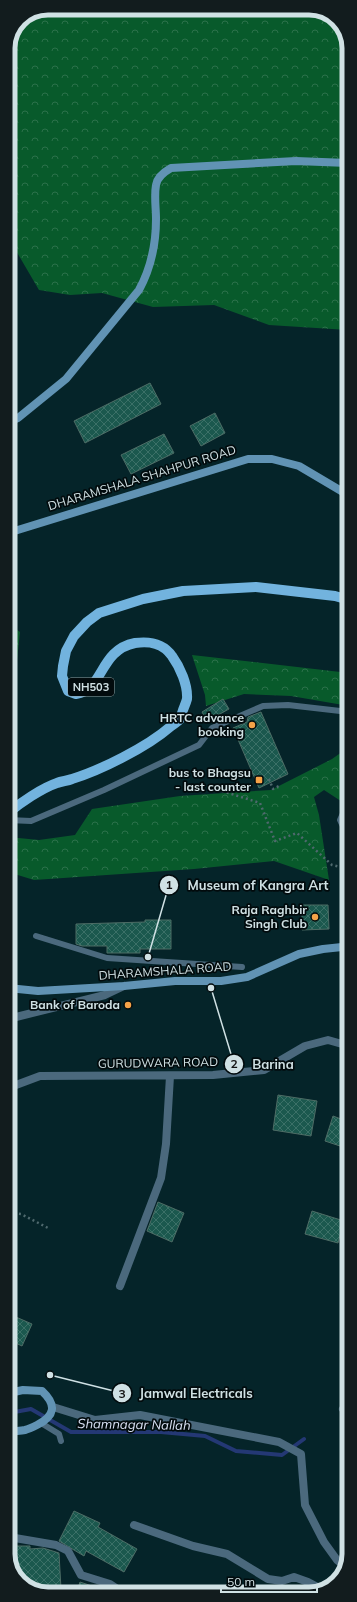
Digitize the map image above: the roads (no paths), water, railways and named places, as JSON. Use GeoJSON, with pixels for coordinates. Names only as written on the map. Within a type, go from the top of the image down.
{"type":"FeatureCollection","features":[{"type":"Feature","properties":{"kind":"main road"},"geometry":{"type":"LineString","coordinates":[[15,419],[66,379],[139,290],[147,275],[152,259],[155,240],[156,184],[162,174],[172,168],[179,167],[296,161],[342,163]]}},
{"type":"Feature","properties":{"kind":"main road","name":"DHARAMSHALA SHAHPUR ROAD"},"geometry":{"type":"LineString","coordinates":[[15,531],[248,459],[272,459],[300,466],[342,490]]}},
{"type":"Feature","properties":{"kind":"main road","name":"NH503"},"geometry":{"type":"LineString","coordinates":[[15,807],[56,783],[72,779],[103,766],[157,738],[180,719],[187,699],[186,687],[174,659],[164,646],[158,644],[150,642],[119,648],[106,663],[98,678],[88,690],[76,694],[68,690],[62,676],[62,666],[66,651],[74,636],[99,612],[143,599],[183,591],[256,587],[335,596],[342,598]]}},
{"type":"Feature","properties":{"kind":"main road","name":"DHARAMSHALA ROAD"},"geometry":{"type":"LineString","coordinates":[[15,989],[38,991],[124,986],[175,981],[221,981],[247,977],[299,954],[323,949],[342,948]]}},
{"type":"Feature","properties":{"kind":"main road"},"geometry":{"type":"LineString","coordinates":[[15,1392],[23,1390],[42,1391],[50,1398],[53,1410],[43,1422],[26,1430],[15,1431]]}},
{"type":"Feature","properties":{"kind":"street"},"geometry":{"type":"LineString","coordinates":[[15,1017],[105,995],[124,986]]}},
{"type":"Feature","properties":{"kind":"street","name":"GURUDWARA ROAD"},"geometry":{"type":"LineString","coordinates":[[15,1085],[40,1076],[213,1075],[264,1070],[305,1046],[328,1040],[342,1044]]}},
{"type":"Feature","properties":{"kind":"street"},"geometry":{"type":"LineString","coordinates":[[120,1286],[161,1178],[166,1144],[170,1076]]}},
{"type":"Feature","properties":{"kind":"street"},"geometry":{"type":"LineString","coordinates":[[53,1410],[95,1420],[140,1415],[280,1442],[301,1454],[305,1505],[324,1542],[341,1563]]}},
{"type":"Feature","properties":{"kind":"street"},"geometry":{"type":"LineString","coordinates":[[134,1525],[193,1546],[227,1554],[268,1580],[282,1581],[294,1577],[316,1586]]}},
{"type":"Feature","properties":{"kind":"street"},"geometry":{"type":"LineString","coordinates":[[15,1538],[56,1544],[68,1551],[81,1575],[110,1584],[114,1587]]}},
{"type":"Feature","properties":{"kind":"lane"},"geometry":{"type":"LineString","coordinates":[[15,820],[31,821],[104,790],[200,745],[212,728],[263,706],[288,705],[342,711]]}},
{"type":"Feature","properties":{"kind":"lane"},"geometry":{"type":"LineString","coordinates":[[36,936],[107,958],[242,967]]}},
{"type":"Feature","properties":{"kind":"lane"},"geometry":{"type":"LineString","coordinates":[[43,1422],[59,1434],[61,1441]]}},
{"type":"Feature","properties":{"kind":"waterway","name":"Shamnagar Nallah"},"geometry":{"type":"LineString","coordinates":[[15,1412],[31,1409],[71,1432],[161,1432],[205,1436],[236,1451],[282,1455],[304,1439]]}},
{"type":"Feature","properties":{"kind":"place","name":"HRTC advance booking"},"geometry":{"type":"Point","coordinates":[252,725]}},
{"type":"Feature","properties":{"kind":"place","name":"bus to Bhagsu - last counter"},"geometry":{"type":"Point","coordinates":[259,780]}},
{"type":"Feature","properties":{"kind":"place","name":"Raja Raghbir Singh Club"},"geometry":{"type":"Point","coordinates":[315,917]}},
{"type":"Feature","properties":{"kind":"place","name":"Museum of Kangra Art"},"geometry":{"type":"Point","coordinates":[148,957]}},
{"type":"Feature","properties":{"kind":"place","name":"Barina"},"geometry":{"type":"Point","coordinates":[211,988]}},
{"type":"Feature","properties":{"kind":"place","name":"Bank of Baroda"},"geometry":{"type":"Point","coordinates":[128,1005]}},
{"type":"Feature","properties":{"kind":"place","name":"Jamwal Electricals"},"geometry":{"type":"Point","coordinates":[50,1375]}}]}
